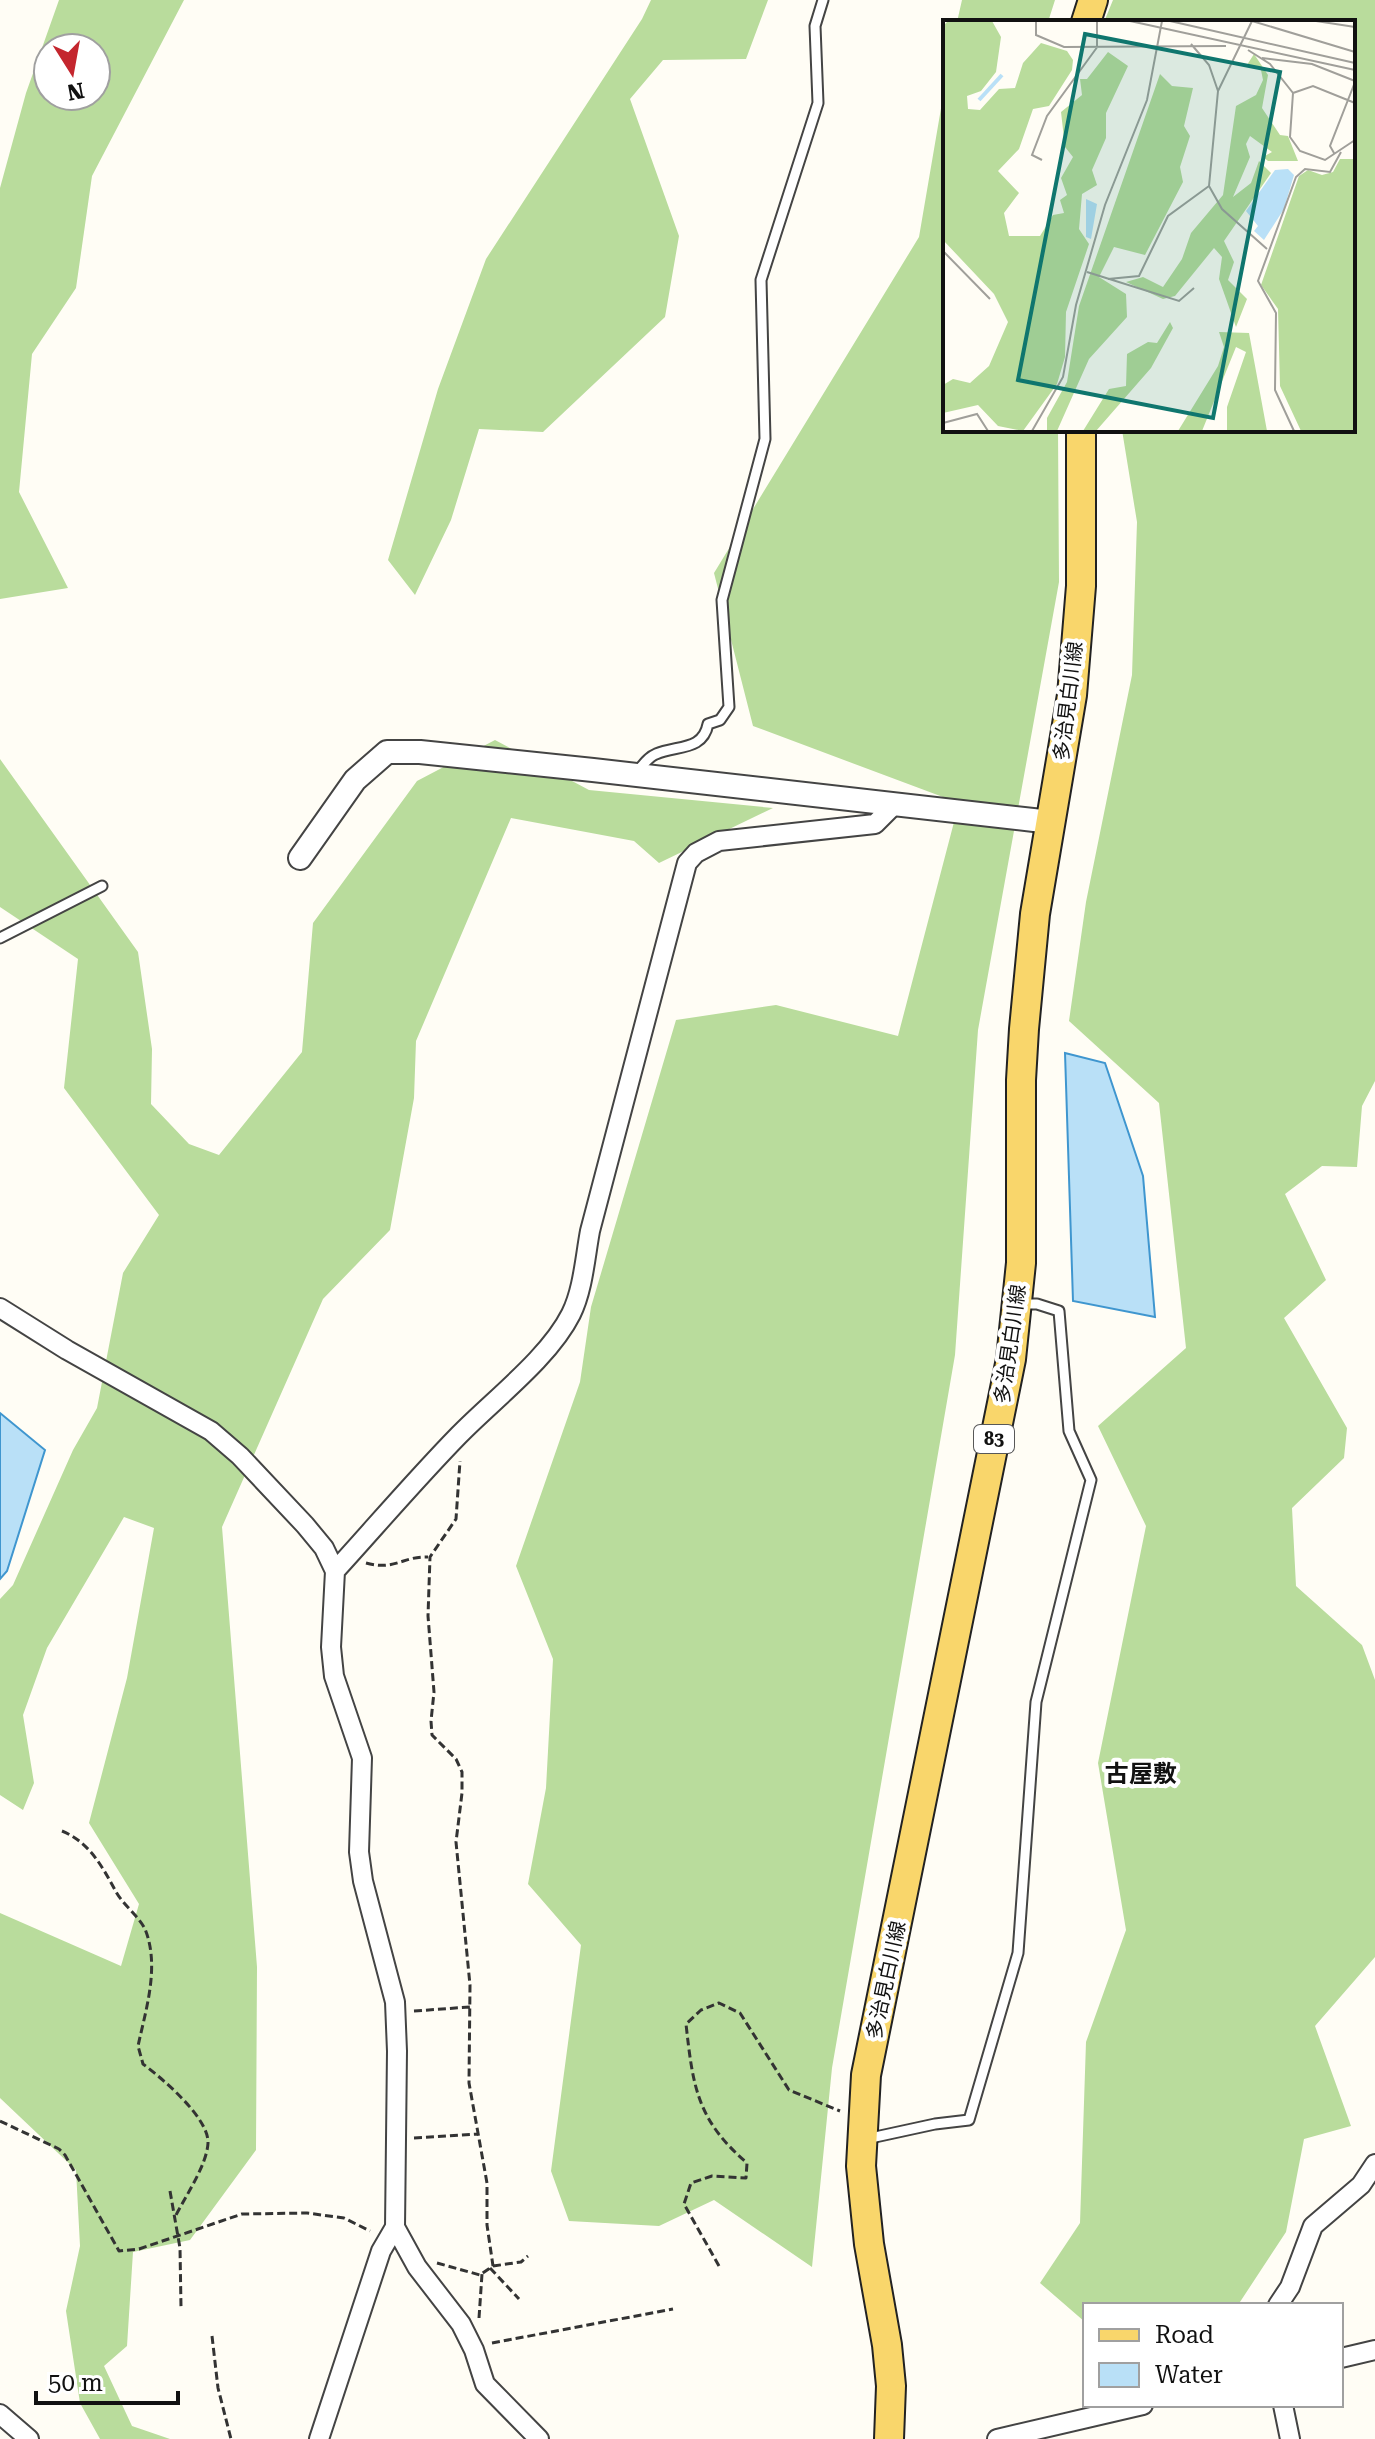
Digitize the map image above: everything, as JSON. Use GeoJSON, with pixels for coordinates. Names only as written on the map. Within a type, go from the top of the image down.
{"type":"FeatureCollection","features":[{"type":"Feature","properties":{"kind":"main road"},"geometry":{"type":"LineString","coordinates":[[1087,20],[1093,0]]}},
{"type":"Feature","properties":{"kind":"main road","name":"多治見白川線"},"geometry":{"type":"LineString","coordinates":[[889,2439],[891,2386],[887,2345],[869,2244],[861,2166],[866,2075],[1011,1359],[1021,1263],[1024,1029],[1035,914],[1072,695],[1081,586],[1081,432]]}},
{"type":"Feature","properties":{"kind":"street"},"geometry":{"type":"LineString","coordinates":[[300,858],[355,780],[387,752],[420,752],[635,774],[1051,822]]}},
{"type":"Feature","properties":{"kind":"street"},"geometry":{"type":"LineString","coordinates":[[319,2439],[381,2251],[391,2233],[396,2139],[395,2013],[359,1852],[362,1758],[334,1676],[331,1647],[341,1564],[460,1434],[536,1359],[572,1313],[590,1231],[687,863],[696,853],[719,841],[875,824],[895,804]]}},
{"type":"Feature","properties":{"kind":"street"},"geometry":{"type":"LineString","coordinates":[[0,1308],[67,1350],[211,1431],[240,1456],[341,1564]]}},
{"type":"Feature","properties":{"kind":"street"},"geometry":{"type":"LineString","coordinates":[[1279,2303],[1290,2287],[1313,2226],[1361,2185],[1375,2164]]}},
{"type":"Feature","properties":{"kind":"street"},"geometry":{"type":"LineString","coordinates":[[391,2233],[453,2312],[472,2347],[485,2384],[539,2439]]}},
{"type":"Feature","properties":{"kind":"street"},"geometry":{"type":"LineString","coordinates":[[1343,2358],[1375,2350]]}},
{"type":"Feature","properties":{"kind":"street"},"geometry":{"type":"LineString","coordinates":[[997,2439],[1134,2407]]}},
{"type":"Feature","properties":{"kind":"street"},"geometry":{"type":"LineString","coordinates":[[1283,2407],[1290,2439]]}},
{"type":"Feature","properties":{"kind":"street"},"geometry":{"type":"LineString","coordinates":[[0,2414],[29,2439]]}},
{"type":"Feature","properties":{"kind":"lane"},"geometry":{"type":"LineString","coordinates":[[635,774],[652,755],[700,741],[708,724],[720,720],[729,707],[722,600],[765,439],[761,280],[818,103],[815,26],[823,0]]}},
{"type":"Feature","properties":{"kind":"lane"},"geometry":{"type":"LineString","coordinates":[[0,938],[102,886]]}},
{"type":"Feature","properties":{"kind":"lane"},"geometry":{"type":"LineString","coordinates":[[863,2129],[969,2120],[1018,1953],[1036,1702],[1091,1480],[1069,1431],[1059,1311],[1037,1304],[1018,1304]]}},
{"type":"Feature","properties":{"kind":"path"},"geometry":{"type":"LineString","coordinates":[[460,1434],[462,1450],[456,1486],[456,1519],[430,1557],[428,1603],[434,1692],[431,1721],[432,1735],[456,1759],[462,1772],[456,1842],[470,2007],[469,2083],[487,2183],[487,2225],[492,2267],[519,2299]]}},
{"type":"Feature","properties":{"kind":"path"},"geometry":{"type":"LineString","coordinates":[[341,1564],[385,1567],[418,1557],[430,1557]]}},
{"type":"Feature","properties":{"kind":"path"},"geometry":{"type":"LineString","coordinates":[[62,1831],[80,1841],[100,1862],[119,1898],[144,1927],[151,1981],[138,2046],[139,2056],[143,2064],[199,2117],[207,2134],[205,2158],[175,2217]]}},
{"type":"Feature","properties":{"kind":"path"},"geometry":{"type":"LineString","coordinates":[[719,2266],[684,2204],[687,2192],[691,2183],[699,2178],[746,2178],[747,2163],[724,2143],[706,2115],[692,2079],[686,2024],[701,2010],[719,2003],[740,2013],[789,2090],[863,2129]]}},
{"type":"Feature","properties":{"kind":"path"},"geometry":{"type":"LineString","coordinates":[[395,2013],[470,2007]]}},
{"type":"Feature","properties":{"kind":"path"},"geometry":{"type":"LineString","coordinates":[[0,2121],[59,2149],[65,2155],[119,2251],[139,2249],[242,2214],[307,2213],[344,2218],[391,2233]]}},
{"type":"Feature","properties":{"kind":"path"},"geometry":{"type":"LineString","coordinates":[[396,2139],[478,2134]]}},
{"type":"Feature","properties":{"kind":"path"},"geometry":{"type":"LineString","coordinates":[[170,2191],[178,2235],[181,2307]]}},
{"type":"Feature","properties":{"kind":"path"},"geometry":{"type":"LineString","coordinates":[[413,2259],[482,2274],[492,2267],[521,2262],[528,2256]]}},
{"type":"Feature","properties":{"kind":"path"},"geometry":{"type":"LineString","coordinates":[[472,2347],[477,2336],[482,2274]]}},
{"type":"Feature","properties":{"kind":"path"},"geometry":{"type":"LineString","coordinates":[[472,2347],[673,2309]]}},
{"type":"Feature","properties":{"kind":"path"},"geometry":{"type":"LineString","coordinates":[[212,2336],[223,2416],[231,2439]]}},
{"type":"Feature","properties":{"kind":"green space"},"geometry":{"type":"Polygon","coordinates":[[[59,0],[184,0],[92,176],[76,288],[32,354],[19,492],[68,588],[0,599],[0,188],[32,76],[32,112],[112,112],[112,32],[48,32],[59,0]]]}},
{"type":"Feature","properties":{"kind":"green space"},"geometry":{"type":"Polygon","coordinates":[[[651,0],[768,0],[746,59],[663,60],[630,99],[679,236],[665,317],[543,432],[479,429],[451,520],[415,595],[388,560],[438,389],[486,259],[642,19],[651,0]]]}},
{"type":"Feature","properties":{"kind":"green space"},"geometry":{"type":"Polygon","coordinates":[[[962,0],[1055,0],[1049,20],[957,20],[962,0]]]}},
{"type":"Feature","properties":{"kind":"green space"},"geometry":{"type":"Polygon","coordinates":[[[1113,0],[1375,0],[1375,1081],[1362,1106],[1357,1167],[1322,1166],[1285,1194],[1326,1280],[1284,1318],[1347,1428],[1344,1458],[1292,1508],[1296,1586],[1362,1645],[1375,1680],[1375,1957],[1315,2026],[1351,2126],[1304,2139],[1286,2232],[1239,2303],[1083,2303],[1083,2320],[1040,2283],[1080,2223],[1086,2042],[1126,1930],[1098,1763],[1146,1526],[1098,1426],[1186,1348],[1159,1103],[1069,1021],[1086,902],[1132,675],[1137,522],[1122,432],[1355,432],[1355,20],[1105,20],[1113,0]]]}},
{"type":"Feature","properties":{"kind":"green space"},"geometry":{"type":"Polygon","coordinates":[[[943,97],[943,432],[1058,432],[1059,582],[978,1030],[955,1355],[832,2068],[812,2267],[714,2200],[659,2226],[569,2221],[551,2171],[581,1945],[528,1884],[546,1788],[553,1659],[516,1566],[580,1382],[591,1307],[676,1020],[776,1005],[898,1036],[959,803],[753,726],[714,573],[919,237],[943,97]]]}},
{"type":"Feature","properties":{"kind":"green space"},"geometry":{"type":"Polygon","coordinates":[[[495,740],[589,790],[773,808],[659,863],[634,841],[511,818],[416,1041],[414,1098],[390,1230],[323,1299],[222,1527],[257,1967],[256,2150],[190,2240],[133,2252],[127,2346],[104,2366],[132,2426],[170,2439],[100,2439],[80,2403],[66,2311],[80,2246],[76,2170],[0,2098],[0,1913],[121,1966],[139,1904],[89,1823],[127,1678],[154,1528],[124,1517],[47,1648],[23,1715],[34,1783],[23,1810],[0,1795],[0,1599],[13,1585],[73,1450],[97,1408],[123,1273],[159,1215],[64,1088],[78,959],[0,907],[0,759],[138,952],[152,1049],[151,1104],[189,1144],[219,1155],[302,1052],[313,923],[417,781],[495,740]]]}},
{"type":"Feature","properties":{"kind":"water"},"geometry":{"type":"Polygon","coordinates":[[[1065,1053],[1105,1063],[1143,1176],[1155,1317],[1073,1301],[1065,1053]]]}},
{"type":"Feature","properties":{"kind":"water"},"geometry":{"type":"Polygon","coordinates":[[[0,1413],[45,1450],[7,1571],[0,1579],[0,1413]]]}},
{"type":"Feature","properties":{"kind":"district","name":"古屋敷"},"geometry":{"type":"Point","coordinates":[1141,1774]}}]}
